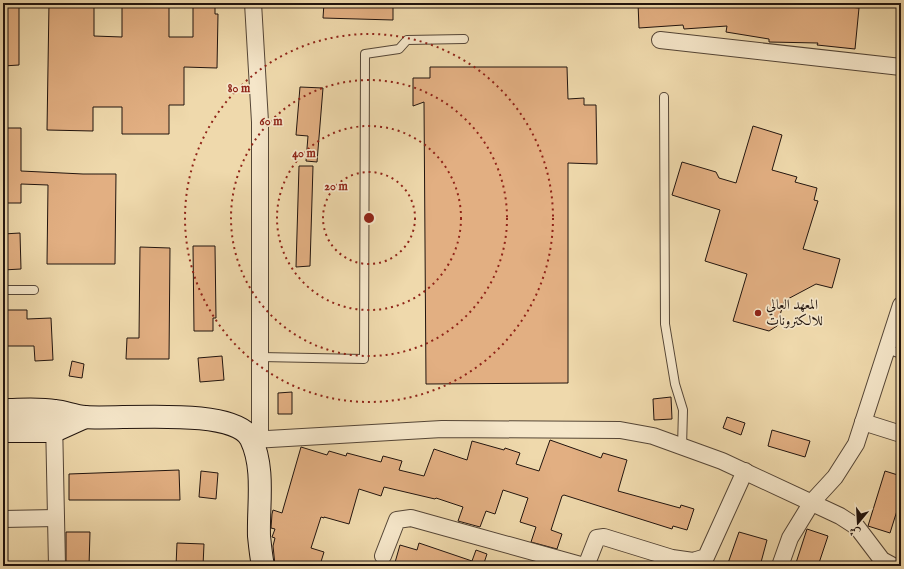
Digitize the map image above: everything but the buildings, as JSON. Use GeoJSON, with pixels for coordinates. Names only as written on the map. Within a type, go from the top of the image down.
{"type":"FeatureCollection","features":[{"type":"Feature","properties":{"kind":"street"},"geometry":{"type":"LineString","coordinates":[[253,3],[260,122],[261,357],[256,440],[259,480],[259,536],[262,566]]}},
{"type":"Feature","properties":{"kind":"street"},"geometry":{"type":"LineString","coordinates":[[660,40],[901,67]]}},
{"type":"Feature","properties":{"kind":"street"},"geometry":{"type":"LineString","coordinates":[[780,566],[790,538],[812,502],[835,477],[856,444],[863,422],[894,352],[901,305]]}},
{"type":"Feature","properties":{"kind":"street"},"geometry":{"type":"LineString","coordinates":[[3,410],[54,421]]}},
{"type":"Feature","properties":{"kind":"street"},"geometry":{"type":"LineString","coordinates":[[3,431],[54,421],[85,417],[160,416],[222,421],[243,429],[256,440],[442,430],[620,430],[653,436],[745,471],[812,502],[840,516],[856,527],[882,560],[893,566]]}},
{"type":"Feature","properties":{"kind":"street"},"geometry":{"type":"LineString","coordinates":[[54,421],[56,566]]}},
{"type":"Feature","properties":{"kind":"street"},"geometry":{"type":"LineString","coordinates":[[863,422],[901,434]]}},
{"type":"Feature","properties":{"kind":"street"},"geometry":{"type":"LineString","coordinates":[[383,556],[398,520],[411,518],[585,566],[597,538],[604,537],[672,558],[693,561],[706,557],[745,471]]}},
{"type":"Feature","properties":{"kind":"street"},"geometry":{"type":"LineString","coordinates":[[3,519],[56,518]]}},
{"type":"Feature","properties":{"kind":"lane"},"geometry":{"type":"LineString","coordinates":[[261,357],[364,359],[365,54],[399,49],[407,40],[464,39]]}},
{"type":"Feature","properties":{"kind":"lane"},"geometry":{"type":"LineString","coordinates":[[664,96],[666,324],[675,384],[683,410],[682,447]]}},
{"type":"Feature","properties":{"kind":"lane"},"geometry":{"type":"LineString","coordinates":[[3,290],[34,290]]}},
{"type":"Feature","properties":{"kind":"place","name":"المعهد العالي للالكترونات"},"geometry":{"type":"Point","coordinates":[758,313]}}]}
